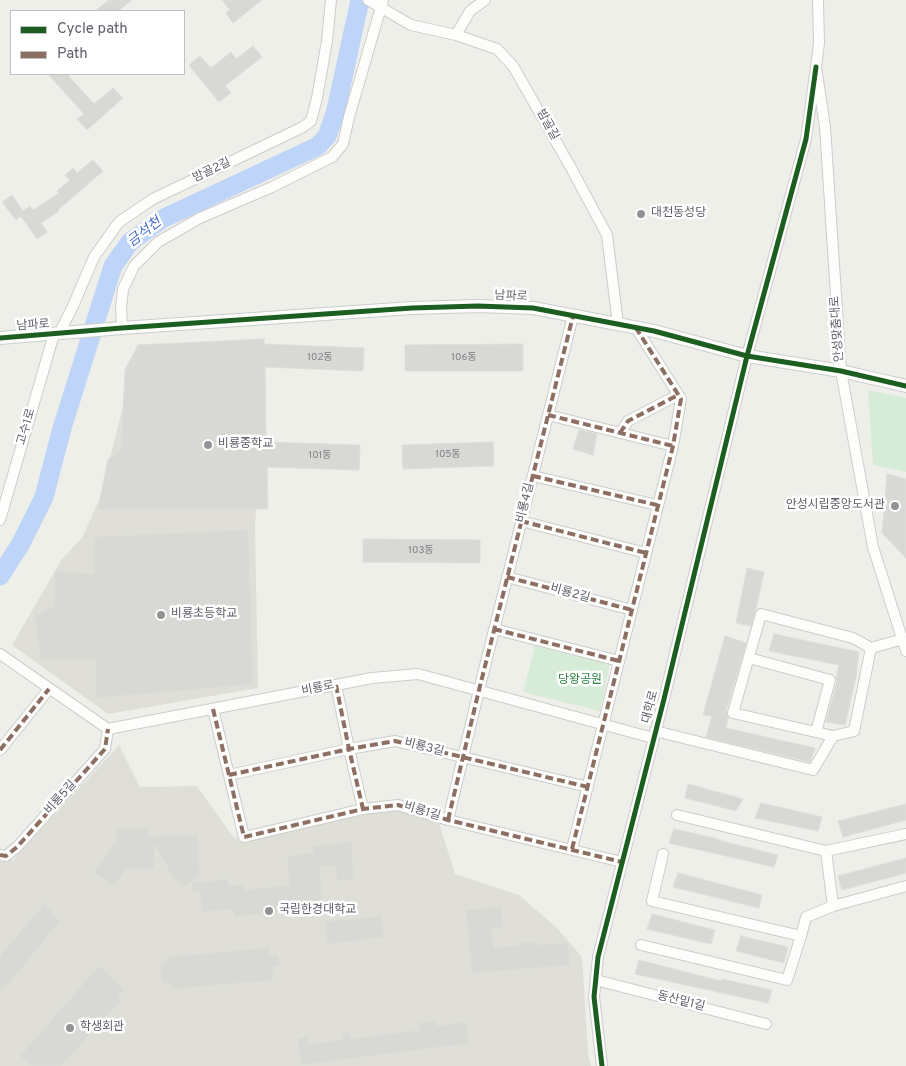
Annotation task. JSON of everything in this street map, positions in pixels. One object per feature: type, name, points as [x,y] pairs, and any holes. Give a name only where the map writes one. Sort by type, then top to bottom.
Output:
[{"type":"street","name":"밤골2길","points":[[60,334],[94,257],[119,222],[153,199],[303,127],[311,121],[327,41],[331,0]]},
{"type":"street","points":[[456,35],[470,11],[485,0]]},
{"type":"street","name":"안성맞춤대로","points":[[818,0],[819,43],[816,67],[825,127],[841,371],[873,547],[902,620],[906,651]]},
{"type":"street","points":[[122,328],[121,308],[123,289],[134,266],[158,242],[200,218],[272,187],[332,157],[343,144],[377,3]]},
{"type":"street","name":"밤골길","points":[[377,3],[410,25],[456,35],[497,49],[513,66],[607,235],[618,324]]},
{"type":"street","name":"대학로","points":[[602,1066],[594,998],[598,957],[747,356],[806,139],[816,67]]},
{"type":"street","name":"남파로","points":[[0,338],[404,309],[469,306],[533,308],[636,328],[747,356],[841,371],[906,386]]},
{"type":"street","name":"비룡4길","points":[[448,820],[573,316]]},
{"type":"street","points":[[572,849],[673,446],[681,399],[636,328]]},
{"type":"street","name":"고수1로","points":[[0,520],[60,334]]},
{"type":"street","points":[[620,433],[628,422],[678,395]]},
{"type":"street","points":[[548,415],[673,446]]},
{"type":"street","points":[[533,476],[657,505]]},
{"type":"street","points":[[521,522],[646,553]]},
{"type":"street","name":"비룡2길","points":[[507,577],[632,610]]},
{"type":"street","points":[[871,648],[854,731],[833,736],[733,712],[761,614],[853,638],[871,648],[903,639]]},
{"type":"street","points":[[494,629],[619,661]]},
{"type":"street","points":[[0,654],[108,729]]},
{"type":"street","points":[[749,658],[830,680],[816,732]]},
{"type":"street","name":"비룡로","points":[[108,729],[372,678],[418,674],[603,724],[813,770],[833,736]]},
{"type":"street","points":[[336,685],[363,809]]},
{"type":"street","points":[[0,750],[50,689]]},
{"type":"street","name":"비룡1길","points":[[213,709],[244,837],[363,809],[398,805],[448,820],[622,862]]},
{"type":"street","name":"비룡5길","points":[[0,855],[6,856],[17,847],[105,749],[108,729]]},
{"type":"street","name":"비룡3길","points":[[229,775],[395,741],[588,787]]},
{"type":"street","points":[[677,815],[826,851],[906,834]]},
{"type":"street","points":[[826,851],[833,906]]},
{"type":"street","points":[[663,854],[652,901],[801,936]]},
{"type":"street","points":[[641,946],[787,980],[806,917],[833,906],[906,886]]},
{"type":"street","name":"동산밑1길","points":[[596,980],[766,1024]]},
{"type":"shaded area","points":[[264,339],[255,529],[258,688],[108,714],[12,645],[62,559],[82,538],[100,498],[138,345]]},
{"type":"shaded area","name":"국립한경대학교","points":[[119,745],[140,787],[197,786],[234,838],[398,809],[439,823],[455,874],[519,895],[556,927],[582,957],[588,1053],[591,1066],[0,1066],[0,859],[13,860]]},
{"type":"green space","points":[[868,390],[906,398],[906,472],[873,465]]},
{"type":"green space","name":"당왕공원","points":[[535,645],[610,663],[600,711],[523,692]]},
{"type":"building","points":[[109,0],[132,0],[119,10],[96,10]]},
{"type":"building","points":[[222,0],[262,0],[233,23],[226,13],[230,10]]},
{"type":"building","points":[[253,46],[262,57],[225,86],[231,93],[219,102],[189,65],[200,56],[211,68],[231,52],[236,59]]},
{"type":"building","points":[[49,75],[68,75],[94,104],[113,88],[123,98],[87,130],[77,119],[84,114]]},
{"type":"building","points":[[93,160],[103,171],[59,211],[41,223],[47,232],[37,239],[21,216],[16,220],[2,202],[12,195],[23,211],[30,206],[33,210],[59,193],[57,191],[70,180],[65,175],[73,168],[77,173]]},
{"type":"building","name":"비룡중학교","points":[[264,339],[264,344],[364,348],[363,371],[265,367],[266,442],[360,445],[359,470],[267,467],[268,509],[98,509],[108,459],[121,451],[125,370],[138,345]]},
{"type":"building","points":[[523,344],[523,371],[405,371],[405,345]]},
{"type":"building","points":[[579,430],[597,434],[593,455],[573,449]]},
{"type":"building","points":[[493,442],[494,466],[403,469],[402,445]]},
{"type":"building","name":"안성시립중앙도서관","points":[[887,474],[906,479],[906,558],[882,533]]},
{"type":"building","name":"비룡초등학교","points":[[248,530],[253,684],[96,698],[95,659],[41,660],[35,615],[54,607],[55,571],[94,574],[94,537]]},
{"type":"building","points":[[363,539],[480,540],[480,563],[363,562]]},
{"type":"building","points":[[747,568],[764,572],[751,626],[736,623]]},
{"type":"building","points":[[774,634],[859,652],[856,677],[845,725],[826,722],[837,682],[836,677],[839,665],[769,651]]},
{"type":"building","points":[[725,636],[746,643],[726,711],[728,718],[726,728],[815,748],[810,762],[706,737],[712,716],[703,715]]},
{"type":"building","points":[[688,784],[743,799],[736,811],[685,798]]},
{"type":"building","points":[[761,803],[822,817],[818,831],[755,818]]},
{"type":"building","points":[[906,804],[906,820],[843,837],[838,821]]},
{"type":"building","points":[[148,828],[148,836],[198,835],[199,876],[185,886],[174,879],[154,843],[154,869],[126,869],[114,886],[94,872],[116,842],[116,829]]},
{"type":"building","points":[[674,829],[778,855],[774,867],[669,843]]},
{"type":"building","points":[[351,842],[354,879],[337,881],[335,865],[319,867],[323,905],[279,909],[279,912],[234,917],[233,909],[202,912],[200,892],[193,893],[192,883],[228,879],[228,886],[242,884],[245,890],[290,885],[287,856],[313,853],[313,846]]},
{"type":"building","points":[[906,858],[906,873],[842,890],[838,876]]},
{"type":"building","points":[[678,873],[762,895],[759,908],[673,887]]},
{"type":"building","points":[[44,904],[60,921],[9,983],[0,991],[0,956]]},
{"type":"building","points":[[501,907],[503,928],[491,929],[494,948],[519,946],[519,943],[538,942],[538,945],[567,943],[570,965],[472,973],[466,910]]},
{"type":"building","points":[[652,914],[715,930],[711,944],[647,929]]},
{"type":"building","points":[[382,916],[383,937],[327,944],[325,922]]},
{"type":"building","points":[[741,936],[788,947],[784,963],[736,951]]},
{"type":"building","points":[[270,948],[270,955],[278,955],[280,967],[273,967],[273,980],[171,989],[171,983],[161,983],[160,965],[166,963],[166,957]]},
{"type":"building","points":[[639,960],[721,981],[722,979],[772,990],[768,1003],[635,974]]},
{"type":"building","name":"학생회관","points":[[99,966],[124,989],[117,998],[121,1000],[61,1066],[32,1066],[20,1056]]},
{"type":"building","points":[[435,1021],[436,1026],[466,1022],[469,1043],[301,1065],[298,1038],[309,1037],[309,1044],[343,1040],[342,1033],[350,1032],[351,1039],[420,1030],[419,1023]]},
{"type":"waterway","name":"금석천","points":[[0,576],[20,545],[44,497],[62,428],[113,266],[130,242],[162,219],[318,146],[327,136],[335,114],[360,0]]},
{"type":"marked path","points":[[448,820],[573,316]]},
{"type":"marked path","points":[[572,849],[673,446],[681,399],[636,328]]},
{"type":"marked path","points":[[620,433],[628,421],[678,395]]},
{"type":"marked path","points":[[548,415],[673,446]]},
{"type":"marked path","points":[[533,476],[657,505]]},
{"type":"marked path","points":[[521,521],[646,553]]},
{"type":"marked path","points":[[507,577],[632,610]]},
{"type":"marked path","points":[[494,629],[619,661]]},
{"type":"marked path","points":[[336,685],[363,809]]},
{"type":"marked path","points":[[0,750],[49,689]]},
{"type":"marked path","points":[[213,709],[244,837],[363,809],[398,805],[448,820],[622,862]]},
{"type":"marked path","points":[[0,855],[6,856],[17,847],[105,749],[108,729]]},
{"type":"marked path","points":[[229,775],[395,741],[588,787]]},
{"type":"cycle path","points":[[602,1066],[594,997],[598,957],[664,699],[747,356],[806,139],[816,67]]},
{"type":"cycle path","points":[[0,338],[412,308],[478,306],[533,308],[654,331],[747,356],[841,371],[906,386]]},
{"type":"place","name":"대천동성당","points":[[641,214]]},
{"type":"place","name":"비룡중학교","points":[[208,445]]},
{"type":"place","name":"안성시립중앙도서관","points":[[895,506]]},
{"type":"place","name":"비룡초등학교","points":[[161,615]]},
{"type":"place","name":"국립한경대학교","points":[[269,911]]},
{"type":"place","name":"학생회관","points":[[70,1028]]}]
